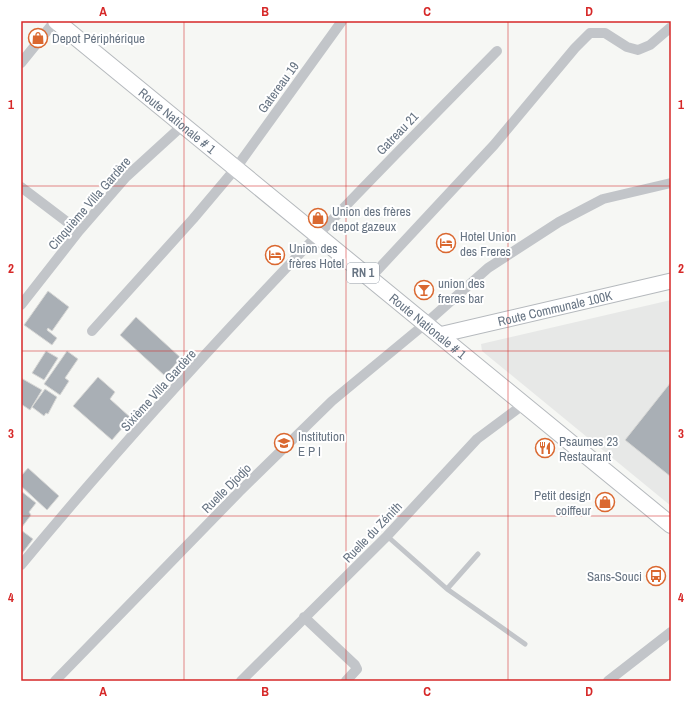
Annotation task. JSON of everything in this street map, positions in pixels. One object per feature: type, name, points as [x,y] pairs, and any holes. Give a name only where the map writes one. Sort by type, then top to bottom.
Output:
[{"type":"main road","name":"Route Nationale # 1","points":[[56,21],[671,525]]},
{"type":"street","points":[[21,63],[56,21]]},
{"type":"street","name":"Gatereau 19","points":[[92,331],[193,220],[236,168],[342,21]]},
{"type":"street","points":[[370,278],[494,145],[575,48],[590,33],[605,33],[627,48],[638,50],[650,44],[671,27]]},
{"type":"street","name":"Gatreau 21","points":[[317,234],[497,51]]},
{"type":"street","name":"Cinquième Villa Gardère","points":[[21,305],[79,231],[126,177],[183,125]]},
{"type":"street","name":"Ruelle Djodjo","points":[[55,681],[240,492],[332,401],[425,324],[488,268],[558,222],[602,200],[671,183]]},
{"type":"street","points":[[21,187],[79,231]]},
{"type":"street","name":"Sixième Villa Gardère","points":[[21,565],[232,325],[317,234]]},
{"type":"street","name":"Route Communale 100K","points":[[439,335],[671,281]]},
{"type":"street","name":"Ruelle du Zénith","points":[[241,681],[387,536],[477,438],[524,404]]},
{"type":"street","points":[[304,617],[356,666],[357,669],[346,681]]},
{"type":"street","points":[[608,681],[671,632]]},
{"type":"lane","points":[[387,536],[447,589],[524,644]]},
{"type":"lane","points":[[447,589],[478,554]]},
{"type":"shaded area","points":[[671,300],[671,506],[482,351],[481,344]]},
{"type":"building","points":[[48,291],[69,307],[52,331],[48,328],[47,330],[57,338],[52,345],[24,325]]},
{"type":"building","points":[[136,317],[181,358],[165,376],[120,335]]},
{"type":"building","points":[[46,351],[58,358],[44,380],[32,373]]},
{"type":"building","points":[[67,351],[78,359],[65,378],[69,381],[60,395],[44,384]]},
{"type":"building","points":[[98,377],[115,392],[110,399],[131,418],[112,440],[73,406]]},
{"type":"building","points":[[21,378],[42,390],[30,410],[21,404]]},
{"type":"building","points":[[671,382],[671,477],[625,440]]},
{"type":"building","points":[[45,389],[57,397],[48,414],[46,413],[44,416],[32,407]]},
{"type":"building","points":[[28,468],[59,496],[47,510],[21,486],[21,476]]},
{"type":"building","points":[[21,491],[36,503],[29,512],[31,515],[22,527]]},
{"type":"building","points":[[21,530],[33,539],[21,555]]},
{"type":"place","name":"Depot Périphérique","points":[[38,38]]},
{"type":"place","name":"Union des frères depot gazeux","points":[[318,218]]},
{"type":"place","name":"Hotel Union des Freres","points":[[446,243]]},
{"type":"place","name":"Union des frères Hotel","points":[[275,255]]},
{"type":"place","name":"union des freres bar","points":[[424,290]]},
{"type":"place","name":"Institution E P I","points":[[284,443]]},
{"type":"place","name":"Psaumes 23 Restaurant","points":[[545,448]]},
{"type":"place","name":"Petit design coiffeur","points":[[605,502]]},
{"type":"place","name":"Sans-Souci","points":[[656,576]]}]
